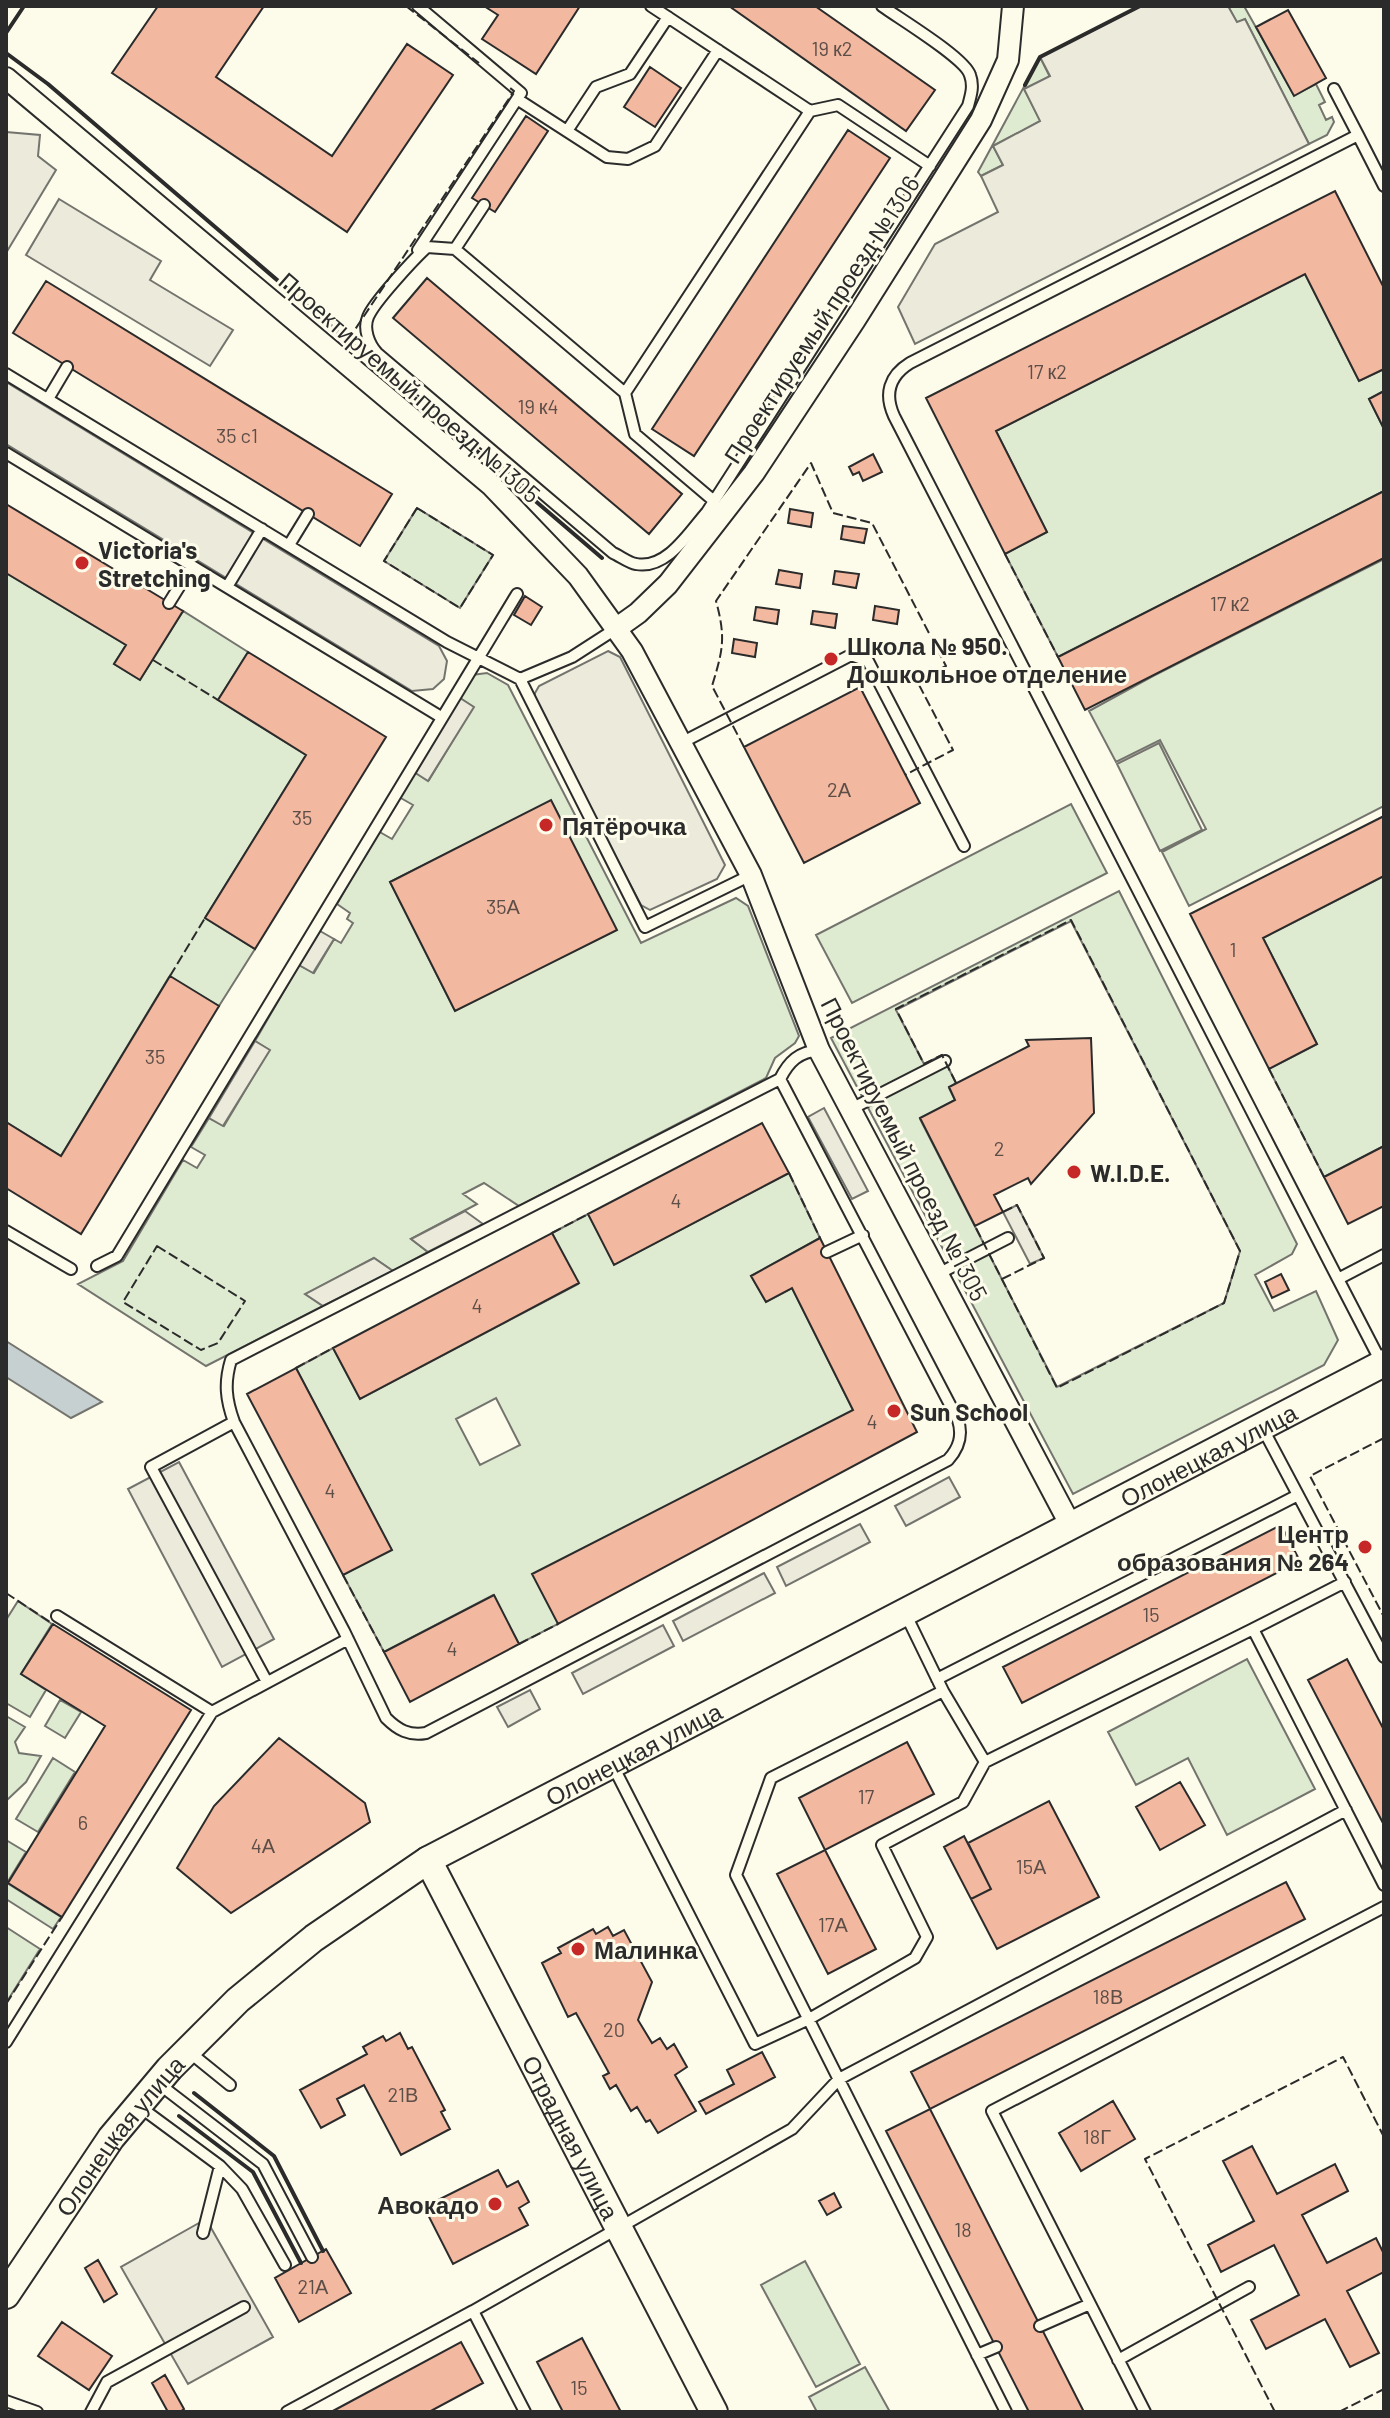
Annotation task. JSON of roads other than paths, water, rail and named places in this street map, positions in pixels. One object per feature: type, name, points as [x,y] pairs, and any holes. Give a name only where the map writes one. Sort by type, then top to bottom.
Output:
[{"type":"street","name":"Проектируемый проезд №1306","points":[[617,628],[668,584],[754,473],[855,320],[981,120],[1008,60],[1013,6]]},
{"type":"street","name":"Проектируемый проезд №1305","points":[[6,78],[491,485],[578,576],[617,628],[751,875],[819,1050],[1071,1526]]},
{"type":"street","name":"Олонецкая улица","points":[[6,2295],[111,2138],[187,2050],[238,2000],[314,1938],[428,1860],[1383,1364]]},
{"type":"street","name":"Отрадная улица","points":[[428,1860],[714,2412]]},
{"type":"lane","points":[[418,6],[521,93],[411,262],[368,317],[370,345],[613,553],[636,564],[656,563],[672,551],[714,501],[968,106],[973,87],[970,72],[959,60],[882,6]]},
{"type":"lane","points":[[651,6],[810,111]]},
{"type":"lane","points":[[567,131],[596,87],[630,74],[668,17]]},
{"type":"lane","points":[[517,99],[607,157],[628,159],[655,146],[718,50]]},
{"type":"lane","points":[[1334,89],[1384,186]]},
{"type":"lane","points":[[625,393],[810,111],[838,105],[930,166]]},
{"type":"lane","points":[[1358,135],[910,363],[895,375],[888,400],[1383,1364]]},
{"type":"lane","points":[[455,249],[484,205]]},
{"type":"lane","points":[[411,262],[427,247],[455,249],[625,393],[635,434],[714,501]]},
{"type":"lane","points":[[48,399],[67,367]]},
{"type":"lane","points":[[6,374],[477,658],[520,679],[645,927],[751,875]]},
{"type":"lane","points":[[6,453],[441,717]]},
{"type":"lane","points":[[289,545],[308,514]]},
{"type":"lane","points":[[227,587],[262,529]]},
{"type":"lane","points":[[169,603],[192,566]]},
{"type":"lane","points":[[97,1266],[117,1256],[517,594]]},
{"type":"lane","points":[[520,679],[572,657],[617,628]]},
{"type":"lane","points":[[681,743],[851,655],[868,661],[964,846]]},
{"type":"lane","points":[[780,1079],[958,1420],[960,1441],[948,1460],[426,1733],[403,1731],[386,1718],[234,1422],[225,1380],[231,1360],[780,1079],[795,1057],[819,1050]]},
{"type":"lane","points":[[851,1109],[945,1061]]},
{"type":"lane","points":[[6,1231],[71,1269]]},
{"type":"lane","points":[[827,1252],[863,1235]]},
{"type":"lane","points":[[938,1274],[1008,1238]]},
{"type":"lane","points":[[1338,1279],[1384,1255]]},
{"type":"lane","points":[[234,1422],[151,1467],[267,1682]]},
{"type":"lane","points":[[1262,1427],[1384,1657]]},
{"type":"lane","points":[[937,1679],[1298,1495]]},
{"type":"lane","points":[[612,1764],[755,2044],[809,2019],[915,1958],[927,1937],[882,1845],[963,1802],[985,1762],[1345,1582]]},
{"type":"lane","points":[[905,1613],[943,1691],[985,1762]]},
{"type":"lane","points":[[57,1616],[212,1712]]},
{"type":"lane","points":[[1253,1629],[1384,1885]]},
{"type":"lane","points":[[6,2042],[212,1712],[348,1639]]},
{"type":"lane","points":[[943,1691],[771,1778],[736,1875],[1006,2412]]},
{"type":"lane","points":[[287,2412],[473,2311],[792,2129],[839,2079],[1346,1810]]},
{"type":"lane","points":[[1145,2412],[992,2111],[1384,1907]]},
{"type":"lane","points":[[187,2050],[230,2085]]},
{"type":"lane","points":[[157,2082],[263,2164],[312,2257]]},
{"type":"lane","points":[[138,2105],[220,2166],[242,2189],[285,2265]]},
{"type":"lane","points":[[203,2233],[220,2166]]},
{"type":"lane","points":[[1118,2360],[1249,2287]]},
{"type":"lane","points":[[1040,2326],[1090,2304]]},
{"type":"lane","points":[[91,2412],[107,2382],[244,2307]]},
{"type":"lane","points":[[473,2311],[525,2412]]},
{"type":"lane","points":[[977,2355],[996,2347]]},
{"type":"lane","points":[[6,2401],[37,2412]]},
{"type":"place","name":"Victoria's Stretching","points":[[82,563]]},
{"type":"place","name":"Школа № 950. Дошкольное отделение","points":[[831,659]]},
{"type":"place","name":"Пятёрочка","points":[[546,825]]},
{"type":"place","name":"W.I.D.E.","points":[[1074,1172]]},
{"type":"place","name":"Sun School","points":[[894,1411]]},
{"type":"place","name":"Центр образования № 264","points":[[1365,1547]]},
{"type":"place","name":"Малинка","points":[[578,1949]]},
{"type":"place","name":"Авокадо","points":[[495,2204]]}]
